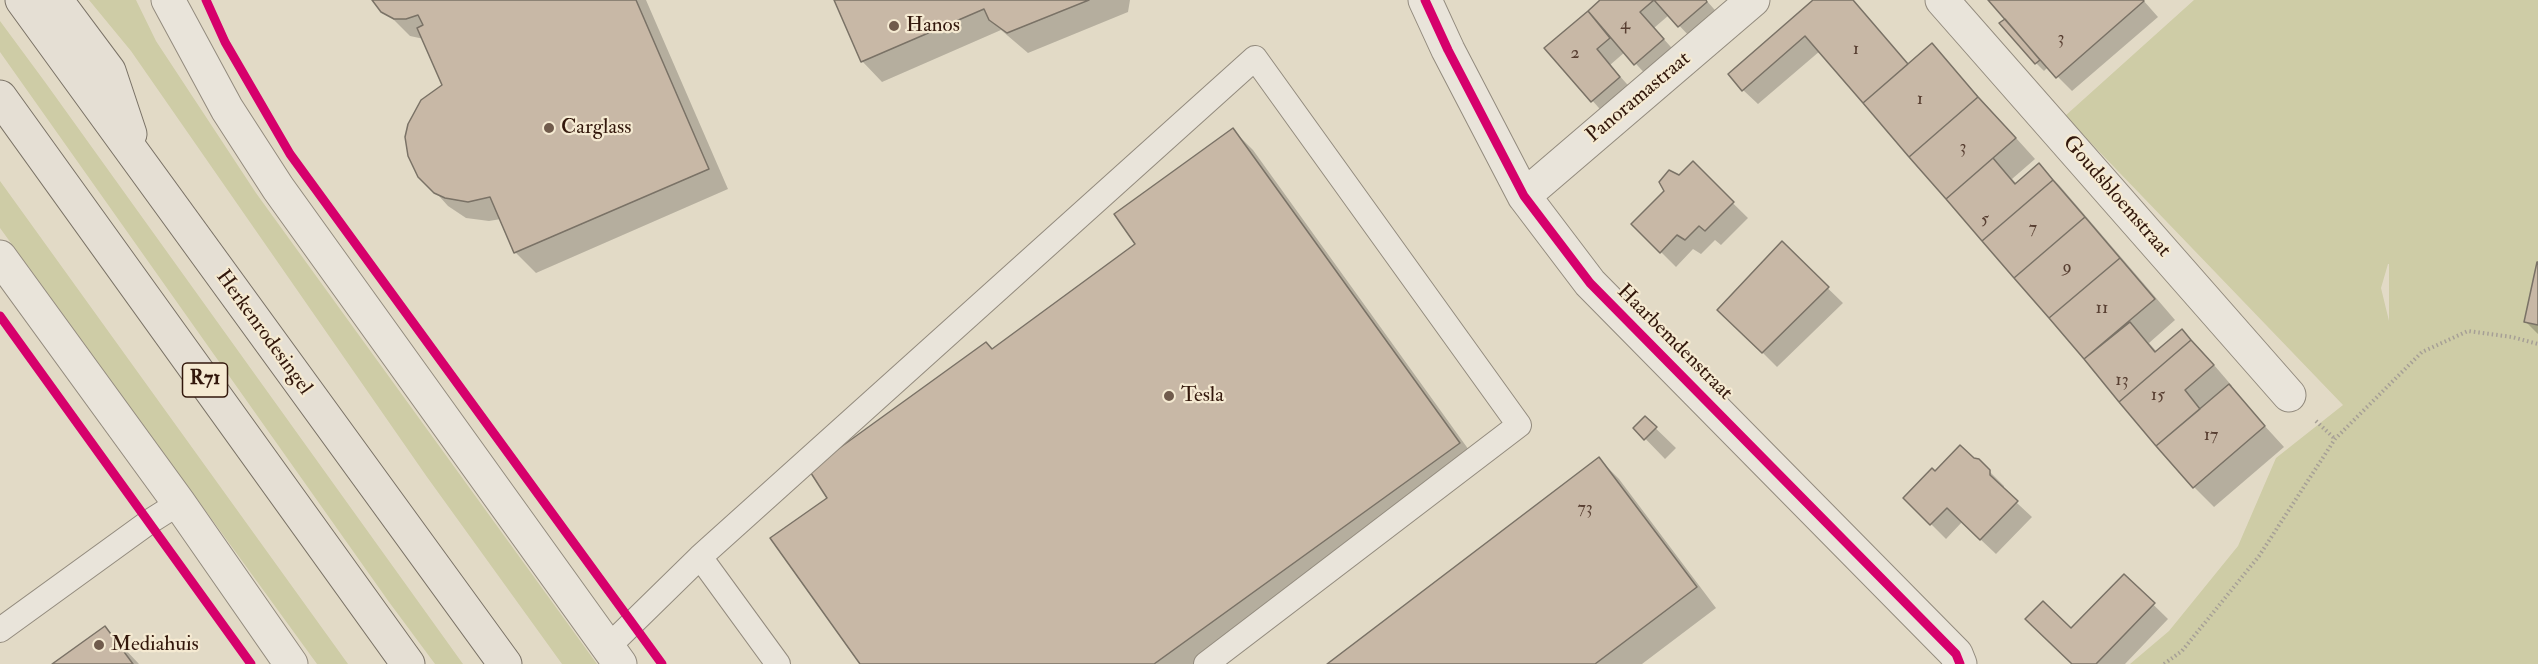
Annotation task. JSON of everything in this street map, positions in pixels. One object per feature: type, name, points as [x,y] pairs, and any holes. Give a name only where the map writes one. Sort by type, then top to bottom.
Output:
[{"type":"highway","name":"Herkenrodesingel","points":[[21,0],[506,664]]},
{"type":"highway","points":[[56,0],[109,71],[140,165]]},
{"type":"highway","name":"R71","points":[[0,97],[408,664]]},
{"type":"street","points":[[168,0],[227,109],[278,188],[614,655]]},
{"type":"street","name":"Haarbemdenstraat","points":[[1425,0],[1448,50],[1524,196],[1590,283],[1956,654],[1960,664]]},
{"type":"street","name":"Panoramastraat","points":[[1524,196],[1754,0]]},
{"type":"street","name":"Goudsbloemstraat","points":[[1942,0],[2289,395]]},
{"type":"street","points":[[0,257],[179,503],[291,664]]},
{"type":"lane","points":[[614,655],[700,557],[1255,58],[1519,425],[1206,664]]},
{"type":"lane","points":[[0,630],[149,522],[179,503]]},
{"type":"lane","points":[[700,557],[778,664]]},
{"type":"path","points":[[2164,664],[2182,651],[2259,556],[2335,439],[2422,352],[2468,331],[2512,337],[2538,344]]},
{"type":"shaded area","points":[[89,0],[136,0],[156,41],[256,193],[597,664],[562,664],[427,477],[131,51]]},
{"type":"shaded area","points":[[2194,0],[2538,0],[2538,664],[2130,664],[2169,631],[2238,546],[2276,458],[2343,405],[2065,116]],"holes":[[[2389,264],[2389,321],[2381,288]]]},
{"type":"shaded area","points":[[0,21],[463,664],[435,664],[389,602],[0,52]]},
{"type":"shaded area","points":[[0,181],[348,664],[317,664],[0,228]]},
{"type":"building","name":"Carglass","points":[[372,0],[636,0],[709,169],[514,253],[490,197],[468,202],[445,198],[434,193],[418,177],[408,156],[405,137],[408,124],[421,100],[442,85],[417,28],[423,25],[418,15],[406,19],[394,19],[381,12]]},
{"type":"building","name":"Hanos","points":[[834,0],[1089,0],[1007,33],[989,20],[984,9],[861,62]]},
{"type":"building","points":[[1600,0],[1654,0],[1640,12],[1664,39],[1634,65],[1588,11]]},
{"type":"building","points":[[1654,0],[1706,0],[1707,2],[1678,27]]},
{"type":"building","points":[[1813,0],[1853,0],[1908,64],[1863,103],[1805,36],[1742,91],[1728,74]]},
{"type":"building","points":[[1988,0],[2143,0],[2144,1],[2056,78]]},
{"type":"building","points":[[1588,11],[1610,38],[1597,49],[1620,77],[1591,102],[1544,48]]},
{"type":"building","points":[[2005,19],[2040,60],[2035,64],[1999,23]]},
{"type":"building","points":[[1932,43],[1978,97],[1909,157],[1863,103]]},
{"type":"building","points":[[1978,97],[2016,138],[1946,199],[1909,157]]},
{"type":"building","name":"Tesla","points":[[1233,128],[1460,443],[1154,664],[860,664],[770,538],[827,498],[809,470],[986,342],[992,349],[1135,244],[1114,214]]},
{"type":"building","points":[[1993,158],[2015,184],[2039,163],[2053,180],[1982,241],[1946,199]]},
{"type":"building","points":[[1693,161],[1734,202],[1705,231],[1699,226],[1685,240],[1677,235],[1660,253],[1631,224],[1664,191],[1659,182],[1669,170],[1679,175]]},
{"type":"building","points":[[2053,180],[2085,217],[2014,278],[1982,241]]},
{"type":"building","points":[[2085,217],[2120,258],[2049,318],[2014,278]]},
{"type":"building","points":[[1782,241],[1829,287],[1762,353],[1717,310]]},
{"type":"building","points":[[2120,258],[2155,299],[2084,359],[2049,318]]},
{"type":"building","points":[[2538,262],[2538,325],[2524,322]]},
{"type":"building","points":[[2130,322],[2155,352],[2182,329],[2191,340],[2119,402],[2084,359]]},
{"type":"building","points":[[2191,340],[2214,365],[2185,390],[2200,409],[2156,446],[2119,402]]},
{"type":"building","points":[[2229,384],[2265,426],[2193,488],[2156,446]]},
{"type":"building","points":[[1645,416],[1657,427],[1644,440],[1633,428]]},
{"type":"building","points":[[1960,445],[1974,458],[1979,459],[1990,470],[1990,475],[2018,501],[1980,540],[1947,508],[1930,525],[1903,498],[1932,468],[1935,471]]},
{"type":"building","points":[[1599,457],[1697,587],[1595,664],[1327,664]]},
{"type":"building","points":[[2124,574],[2155,603],[2096,664],[2072,664],[2025,619],[2043,601],[2071,628]]},
{"type":"building","name":"Mediahuis","points":[[105,626],[133,664],[52,664]]},
{"type":"cycle path","points":[[206,0],[225,42],[290,154],[662,664]]},
{"type":"cycle path","points":[[1425,0],[1448,50],[1524,196],[1590,283],[1956,654],[1960,664]]},
{"type":"cycle path","points":[[0,316],[251,664]]},
{"type":"place","name":"Hanos","points":[[894,26]]},
{"type":"place","name":"Carglass","points":[[549,128]]},
{"type":"place","name":"Tesla","points":[[1169,396]]},
{"type":"place","name":"Mediahuis","points":[[99,645]]}]
